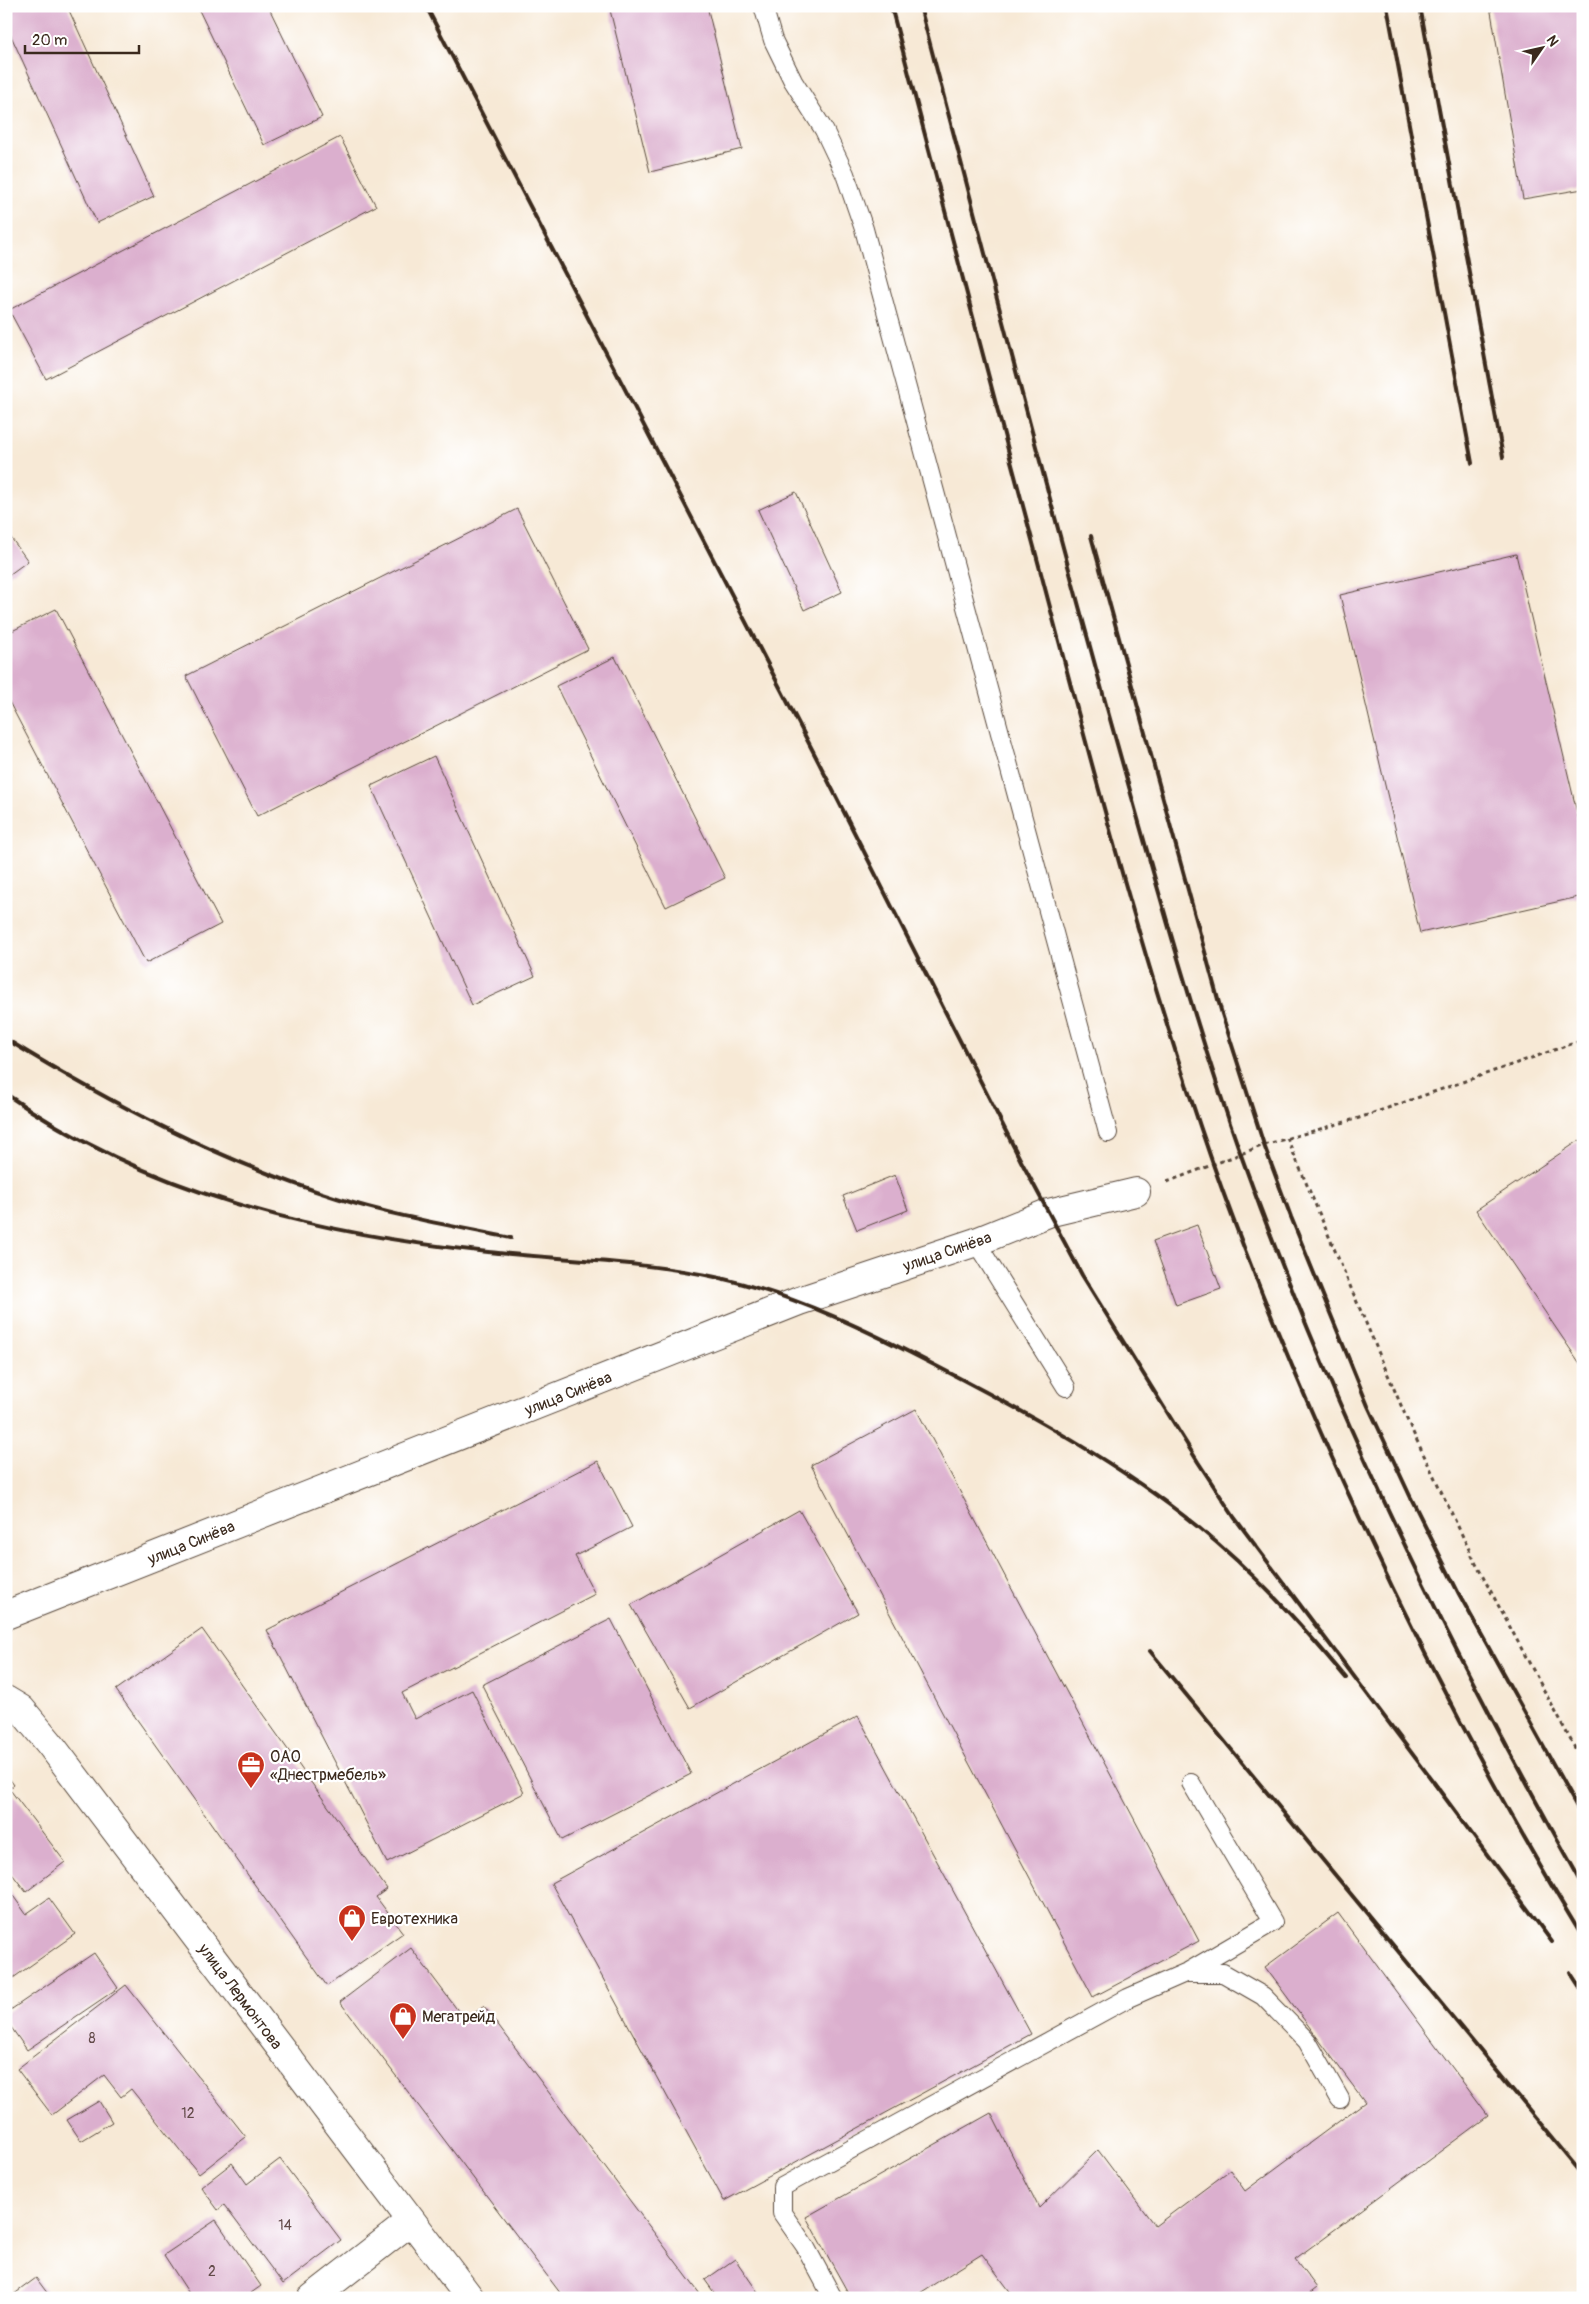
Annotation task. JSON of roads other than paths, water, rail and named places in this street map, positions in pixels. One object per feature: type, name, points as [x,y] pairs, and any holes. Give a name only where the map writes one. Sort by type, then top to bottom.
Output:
[{"type":"street","name":"улица Синёва","points":[[6,1615],[799,1301],[976,1242],[1048,1213],[1136,1192]]},
{"type":"street","name":"улица Лермонтова","points":[[6,1700],[21,1709],[56,1752],[470,2298]]},
{"type":"street","points":[[312,2298],[411,2221]]},
{"type":"lane","points":[[763,6],[773,40],[793,81],[824,130],[845,174],[864,229],[1108,1132]]},
{"type":"lane","points":[[976,1242],[1066,1387]]},
{"type":"lane","points":[[832,2298],[805,2246],[782,2213],[782,2186],[1128,1998],[1186,1974],[1273,1922],[1190,1784]]},
{"type":"lane","points":[[1186,1974],[1223,1973],[1263,1996],[1307,2041],[1340,2099]]},
{"type":"railway","points":[[426,6],[815,755],[1021,1161],[1082,1275],[1234,1517],[1438,1788]]},
{"type":"railway","points":[[891,6],[1101,799],[1165,1019],[1225,1198],[1292,1366],[1380,1563],[1477,1753],[1546,1877],[1583,1938]]},
{"type":"railway","points":[[920,6],[1091,652],[1161,900],[1224,1107],[1277,1252],[1315,1345],[1397,1529],[1487,1709],[1583,1885]]},
{"type":"railway","points":[[1387,6],[1472,463]]},
{"type":"railway","points":[[1420,6],[1503,457]]},
{"type":"railway","points":[[1091,536],[1222,1014],[1264,1145],[1291,1217],[1368,1406],[1411,1498],[1459,1594],[1583,1818]]},
{"type":"railway","points":[[6,1039],[126,1108],[251,1167],[358,1204],[423,1220],[511,1238]]},
{"type":"railway","points":[[6,1094],[61,1129],[117,1158],[176,1183],[236,1204],[360,1234],[424,1244],[488,1252],[633,1264],[691,1272],[749,1286],[834,1316],[915,1355],[1009,1404],[1138,1482],[1198,1527],[1238,1562],[1294,1618],[1346,1678]]},
{"type":"railway","points":[[1150,1651],[1583,2175]]},
{"type":"railway","points":[[1434,1783],[1552,1942]]},
{"type":"railway","points":[[1570,1972],[1583,1992]]},
{"type":"place","name":"ОАО «Днестрмебель»","points":[[251,1789]]},
{"type":"place","name":"Евротехника","points":[[352,1942]]},
{"type":"place","name":"Мегатрейд","points":[[403,2040]]}]
